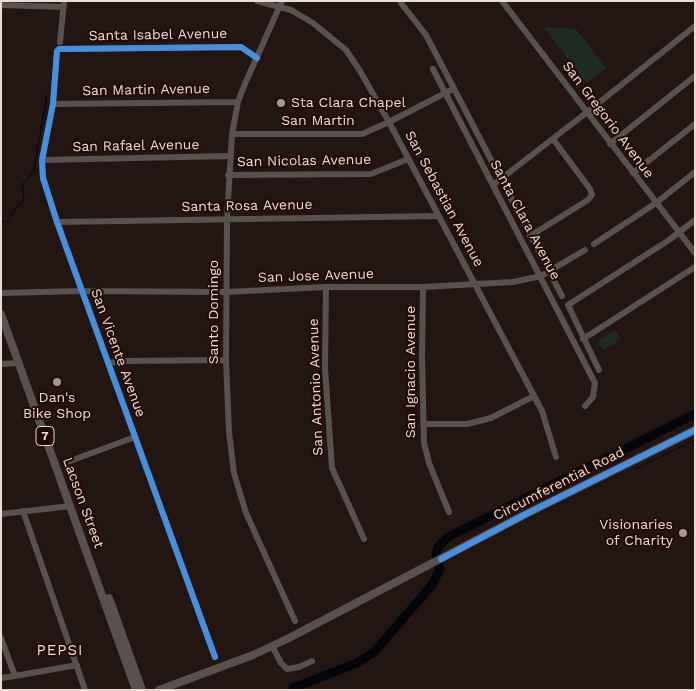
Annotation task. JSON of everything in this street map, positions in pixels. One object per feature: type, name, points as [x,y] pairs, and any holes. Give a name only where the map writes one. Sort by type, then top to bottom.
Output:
[{"type":"main road","name":"Lacson Street","points":[[1,314],[136,690]]},
{"type":"main road","name":"Circumferential Road","points":[[158,690],[228,665],[272,646],[526,514],[695,430]]},
{"type":"main road","name":"Lacson Street","points":[[90,558],[94,587],[131,690]]},
{"type":"main road","name":"Lacson Street","points":[[90,558],[104,584],[142,690]]},
{"type":"street","name":"San Sebastian Avenue","points":[[257,1],[281,4],[313,23],[346,50],[365,78],[534,396],[545,419],[556,457]]},
{"type":"street","name":"San Gregorio Avenue","points":[[502,1],[695,253]]},
{"type":"street","name":"Santa Clara Avenue","points":[[400,3],[426,35],[562,296]]},
{"type":"street","points":[[1,5],[64,4],[60,42]]},
{"type":"street","name":"Santo Domingo","points":[[281,4],[238,102],[232,134],[228,175],[226,360],[229,432],[234,473],[246,513],[295,621]]},
{"type":"street","points":[[493,185],[502,180],[695,26]]},
{"type":"street","name":"Santa Isabel Avenue","points":[[57,51],[61,48],[241,47],[257,58]]},
{"type":"street","name":"San Vicente Avenue","points":[[57,51],[53,104],[42,160],[43,178],[57,222],[215,657]]},
{"type":"street","name":"Santa Clara Avenue","points":[[433,69],[595,383],[593,397],[585,406]]},
{"type":"street","points":[[610,144],[695,76]]},
{"type":"street","name":"San Martin","points":[[232,134],[362,134],[453,89]]},
{"type":"street","name":"San Martin Avenue","points":[[53,104],[238,102]]},
{"type":"street","points":[[633,173],[695,124]]},
{"type":"street","points":[[530,236],[588,200],[592,195],[590,189],[553,139]]},
{"type":"street","name":"San Rafael Avenue","points":[[42,160],[230,156]]},
{"type":"street","name":"San Nicolas Avenue","points":[[228,175],[371,174],[408,159]]},
{"type":"street","points":[[594,244],[656,202],[695,172]]},
{"type":"street","name":"Santa Rosa Avenue","points":[[57,222],[438,216]]},
{"type":"street","points":[[599,370],[568,306],[679,233],[695,220]]},
{"type":"street","name":"San Jose Avenue","points":[[1,293],[82,291],[226,292],[326,287],[423,286],[513,282],[541,276],[585,250]]},
{"type":"street","points":[[583,339],[695,267]]},
{"type":"street","name":"San Ignacio Avenue","points":[[423,286],[422,424],[426,452],[449,512]]},
{"type":"street","name":"San Antonio Avenue","points":[[326,287],[325,368],[332,468],[364,539]]},
{"type":"street","points":[[108,363],[124,361],[226,360]]},
{"type":"street","points":[[1,364],[18,363]]},
{"type":"street","points":[[422,424],[467,424],[491,418],[534,396]]},
{"type":"street","points":[[70,460],[135,437]]},
{"type":"street","points":[[1,514],[70,506]]},
{"type":"street","points":[[23,511],[85,690]]},
{"type":"street","points":[[1,638],[15,676]]},
{"type":"street","points":[[272,646],[281,663],[287,669],[299,667],[312,661]]},
{"type":"street","points":[[1,678],[77,666]]},
{"type":"green space","points":[[544,27],[576,29],[606,68],[586,83]]},
{"type":"green space","points":[[615,330],[621,339],[604,350],[598,341]]},
{"type":"waterway","points":[[1,220],[9,221],[14,210],[23,202],[22,184],[28,179],[34,169],[47,95]]},
{"type":"waterway","points":[[293,690],[293,688],[357,663],[374,652],[432,585],[440,569],[436,553],[439,546],[448,537],[695,414]]},
{"type":"waterway","points":[[635,469],[695,440]]},
{"type":"cycle path","points":[[215,657],[57,222],[43,178],[42,160],[53,104],[57,51],[59,49],[241,47],[257,58]]},
{"type":"cycle path","points":[[441,559],[526,514],[695,430]]},
{"type":"place","name":"Sta Clara Chapel","points":[[281,103]]},
{"type":"place","name":"Dan's Bike Shop","points":[[57,382]]},
{"type":"place","name":"Visionaries of Charity","points":[[683,533]]},
{"type":"district","name":"PEPSI","points":[[60,651]]}]
